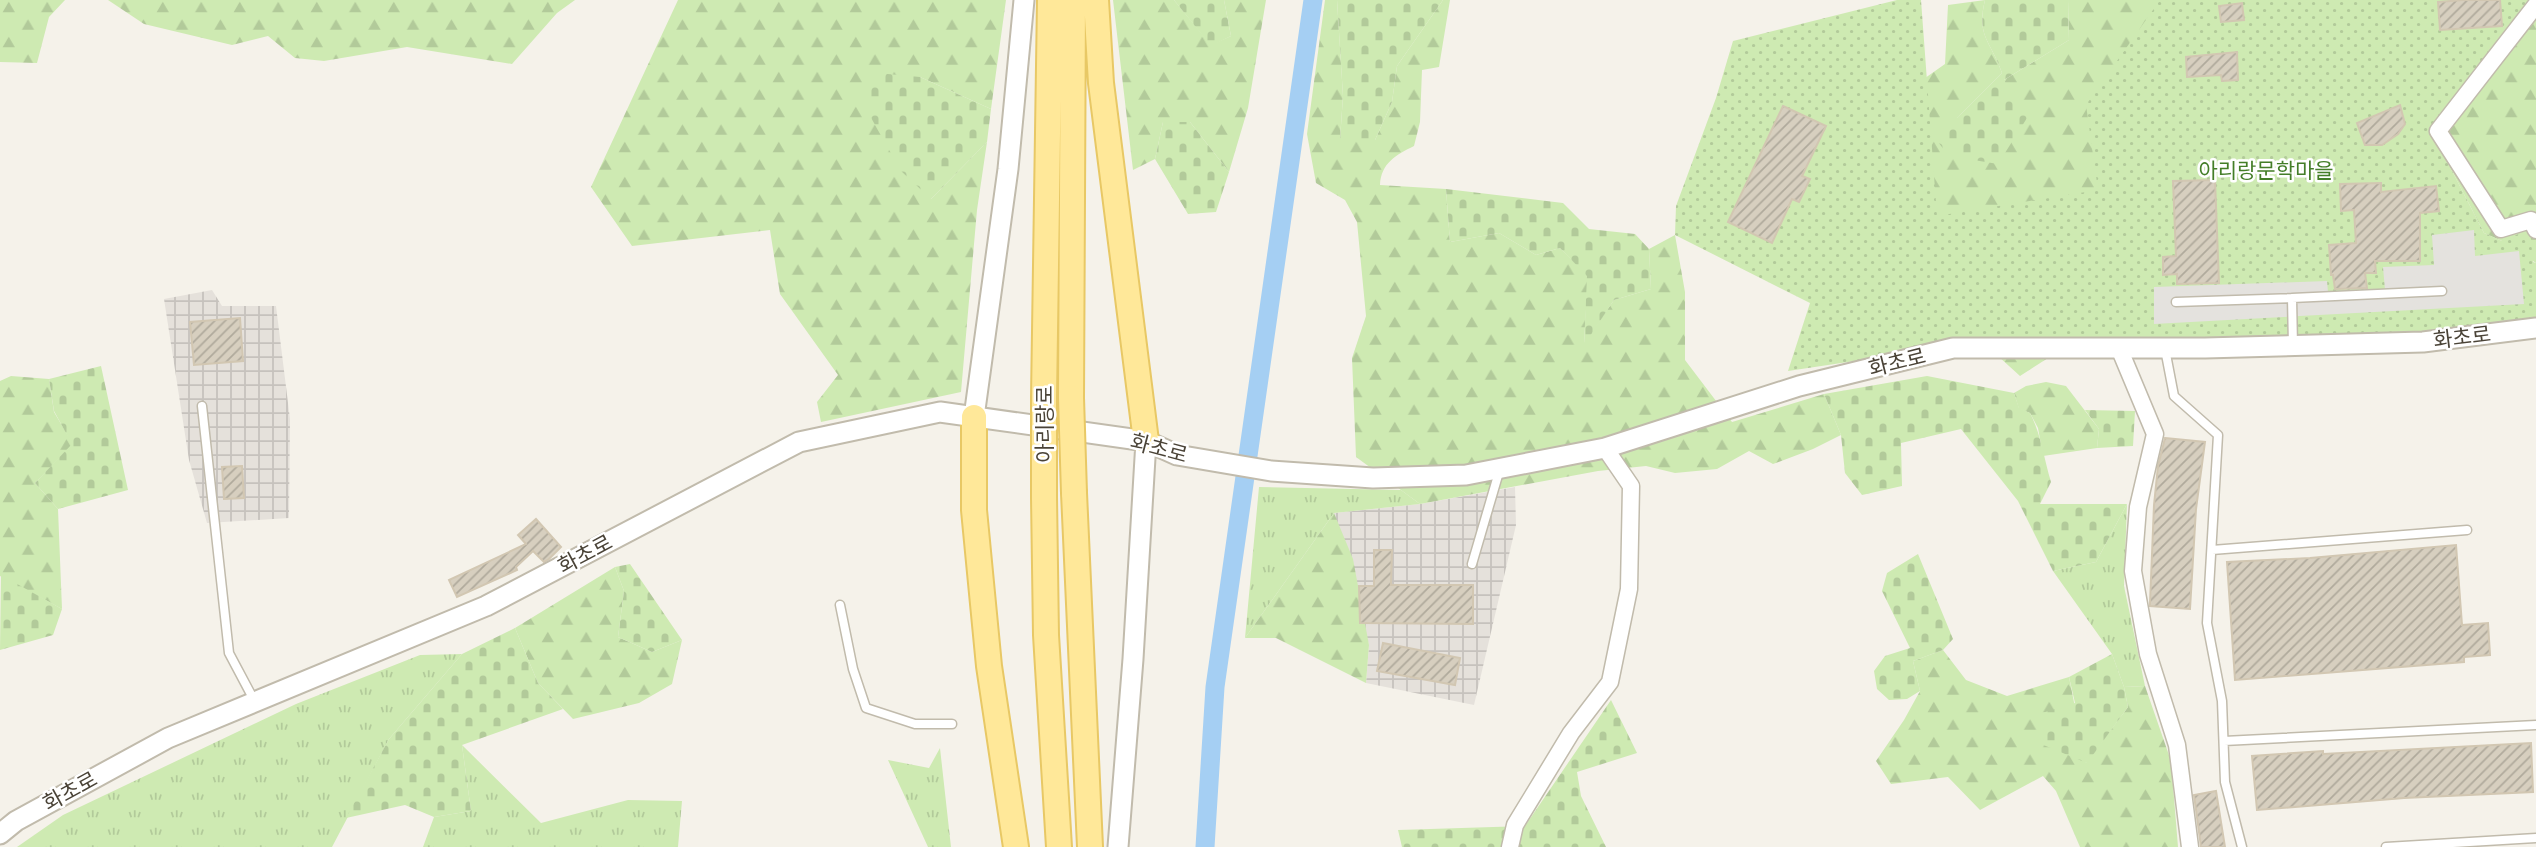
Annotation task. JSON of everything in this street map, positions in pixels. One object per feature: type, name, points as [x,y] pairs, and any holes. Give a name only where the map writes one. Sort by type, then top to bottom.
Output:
[{"type":"main road","name":"아리랑로","points":[[1050,0],[1044,497],[1046,635],[1059,847]]},
{"type":"main road","name":"아리랑로","points":[[1073,0],[1071,398],[1090,847]]},
{"type":"main road","points":[[1096,0],[1101,83],[1146,441]]},
{"type":"main road","points":[[974,418],[974,510],[989,666],[1016,847]]},
{"type":"street","points":[[974,418],[1008,169],[1024,0]]},
{"type":"street","points":[[2536,5],[2438,131],[2501,229],[2531,220],[2536,230]]},
{"type":"street","name":"화초로","points":[[0,834],[16,821],[168,738],[486,606],[799,442],[940,412],[1146,441],[1177,455],[1270,471],[1373,478],[1466,475],[1605,448],[1798,386],[1953,348],[2164,348],[2423,342],[2536,328]]},
{"type":"street","points":[[2119,348],[2155,434],[2138,507],[2133,571],[2148,654],[2177,745],[2190,847]]},
{"type":"street","points":[[1118,847],[1146,441]]},
{"type":"street","points":[[1510,847],[1515,825],[1571,733],[1610,682],[1629,589],[1631,486],[1605,448]]},
{"type":"lane","points":[[2176,302],[2442,291]]},
{"type":"lane","points":[[2292,298],[2293,346]]},
{"type":"lane","points":[[2164,348],[2174,396],[2217,435],[2207,623],[2222,701],[2225,782],[2242,847]]},
{"type":"lane","points":[[202,406],[229,653],[255,702]]},
{"type":"lane","points":[[1472,564],[1499,469]]},
{"type":"lane","points":[[2211,551],[2467,530]]},
{"type":"lane","points":[[840,606],[853,669],[866,708],[915,724],[952,724]]},
{"type":"lane","points":[[2224,741],[2536,725]]},
{"type":"lane","points":[[2386,847],[2536,838]]},
{"type":"shaded area","points":[[2474,230],[2475,256],[2519,251],[2524,304],[2154,324],[2154,287],[2327,281],[2328,292],[2385,290],[2383,267],[2434,265],[2432,235]]},
{"type":"shaded area","points":[[212,290],[222,306],[276,306],[290,419],[289,518],[207,523],[189,460],[164,299]]},
{"type":"shaded area","points":[[1515,487],[1516,525],[1474,705],[1366,683],[1369,645],[1334,513],[1420,504]]},
{"type":"green space","points":[[0,0],[65,0],[49,17],[37,63],[0,62]]},
{"type":"green space","points":[[108,0],[575,0],[557,13],[512,64],[407,47],[324,61],[295,58],[268,36],[232,45],[144,24]]},
{"type":"green space","points":[[678,0],[1006,0],[991,109],[920,77],[931,199],[987,142],[977,210],[961,392],[821,422],[817,402],[838,375],[780,294],[770,230],[632,246],[591,187]]},
{"type":"green space","points":[[1113,0],[1174,0],[1211,45],[1231,36],[1224,0],[1266,0],[1248,108],[1229,172],[1190,122],[1163,122],[1155,159],[1133,170]]},
{"type":"green space","points":[[1174,0],[1224,0],[1231,36],[1211,46]]},
{"type":"green space","points":[[1325,0],[1337,0],[1343,96],[1340,139],[1375,140],[1392,102],[1397,66],[1443,0],[1450,0],[1439,67],[1422,70],[1420,122],[1414,146],[1386,165],[1380,185],[1446,189],[1450,242],[1499,233],[1536,255],[1560,248],[1588,276],[1584,343],[1614,300],[1651,289],[1649,249],[1675,235],[1685,292],[1685,360],[1732,422],[1824,394],[1841,435],[1773,464],[1749,451],[1717,469],[1675,473],[1646,466],[1598,471],[1420,504],[1356,457],[1352,358],[1366,316],[1357,222],[1345,200],[1316,183],[1307,134]]},
{"type":"green space","points":[[1337,0],[1443,0],[1397,66],[1392,102],[1375,140],[1340,140],[1343,96]]},
{"type":"green space","name":"아리랑문학마을","points":[[1897,0],[1921,0],[1937,216],[2098,190],[2086,105],[2160,0],[2530,0],[2432,132],[2484,233],[2502,241],[2530,229],[2533,262],[2536,263],[2536,319],[2449,334],[1968,344],[1788,371],[1810,303],[1675,235],[1676,206],[1716,98],[1733,41]]},
{"type":"green space","points":[[1985,0],[1982,23],[2002,73],[1957,118],[2004,80],[2069,40],[2068,0],[2216,0],[2101,324],[2020,376],[1933,297],[1891,102],[1945,64],[1948,5]]},
{"type":"green space","points":[[1985,0],[2068,0],[2069,40],[2004,80],[2027,118],[1998,164],[1949,156],[1938,142],[1957,118],[2002,73],[1982,23]]},
{"type":"green space","points":[[2530,0],[2536,0],[2536,263],[2484,233],[2432,132]]},
{"type":"green space","points":[[877,73],[920,77],[991,109],[987,142],[931,199],[901,171],[865,107]]},
{"type":"green space","points":[[1163,122],[1190,122],[1229,172],[1216,212],[1188,214],[1155,159]]},
{"type":"green space","points":[[1446,189],[1563,203],[1589,229],[1635,234],[1649,249],[1651,289],[1614,300],[1584,345],[1587,276],[1560,248],[1536,255],[1499,233],[1450,242]]},
{"type":"green space","points":[[101,366],[128,490],[58,509],[35,483],[72,444],[54,411],[49,379]]},
{"type":"green space","points":[[11,376],[49,379],[54,412],[73,444],[35,483],[58,509],[62,609],[0,576],[0,381]]},
{"type":"green space","points":[[1927,376],[2014,393],[2019,408],[2030,413],[2034,421],[2051,482],[2040,504],[2127,504],[2096,562],[2053,571],[2018,501],[1961,429],[1901,443],[1902,486],[1862,495],[1845,473],[1841,435],[1824,394]]},
{"type":"green space","points":[[2046,382],[2066,386],[2099,429],[2097,448],[2043,456],[2038,428],[2030,413],[2019,409],[2014,393],[2026,386]]},
{"type":"green space","points":[[2085,410],[2135,411],[2133,446],[2097,448],[2099,429]]},
{"type":"green space","points":[[1259,487],[1401,490],[1420,504],[1334,513],[1245,638]]},
{"type":"green space","points":[[2127,504],[2124,586],[2145,686],[2124,687],[2112,654],[2053,571],[2096,562]]},
{"type":"green space","points":[[1334,513],[1353,559],[1369,645],[1366,683],[1276,638],[1245,638]]},
{"type":"green space","points":[[1918,554],[1953,639],[1943,650],[1913,661],[1920,691],[1907,699],[1889,700],[1877,689],[1874,671],[1885,656],[1910,648],[1882,591],[1887,573]]},
{"type":"green space","points":[[630,564],[682,640],[652,652],[618,637],[624,591],[615,567]]},
{"type":"green space","points":[[615,567],[624,591],[618,637],[652,652],[682,640],[672,684],[639,703],[573,719],[538,683],[515,628]]},
{"type":"green space","points":[[1,575],[62,609],[53,635],[0,650]]},
{"type":"green space","points":[[515,628],[538,683],[563,709],[462,745],[471,811],[434,817],[405,805],[346,818],[389,739],[462,654]]},
{"type":"green space","points":[[1943,650],[1966,680],[2007,696],[2069,677],[2086,763],[2128,707],[2124,687],[2145,686],[2171,761],[2178,847],[2080,847],[2056,791],[2043,776],[1980,810],[1948,777],[1891,784],[1876,761],[1920,691],[1913,661]]},
{"type":"green space","points":[[462,654],[389,739],[332,847],[17,847],[63,815],[296,704],[420,655]]},
{"type":"green space","points":[[2112,654],[2128,707],[2087,763],[2041,744],[2042,713],[2075,703],[2069,677]]},
{"type":"green space","points":[[1611,700],[1637,753],[1577,772],[1581,796],[1606,847],[1402,847],[1398,830],[1525,826]]},
{"type":"green space","points":[[462,745],[541,823],[628,800],[682,801],[678,847],[423,847],[434,817],[471,811]]},
{"type":"green space","points":[[940,748],[951,847],[928,847],[888,760],[929,768]]},
{"type":"building","points":[[2500,0],[2502,26],[2440,30],[2438,2]]},
{"type":"building","points":[[2242,3],[2244,20],[2221,22],[2219,6]]},
{"type":"building","points":[[2237,52],[2238,80],[2222,81],[2221,75],[2187,77],[2186,57]]},
{"type":"building","points":[[2400,105],[2405,124],[2398,134],[2382,145],[2365,145],[2357,123]]},
{"type":"building","points":[[1783,106],[1826,126],[1802,176],[1810,179],[1799,202],[1792,199],[1772,243],[1728,222]]},
{"type":"building","points":[[2215,180],[2219,283],[2177,284],[2177,274],[2163,275],[2163,257],[2176,256],[2173,181]]},
{"type":"building","points":[[2381,183],[2381,192],[2436,186],[2439,211],[2420,213],[2420,261],[2375,261],[2376,273],[2365,273],[2367,288],[2335,289],[2329,245],[2356,243],[2354,210],[2341,211],[2340,184]]},
{"type":"building","points":[[240,318],[243,361],[194,365],[190,322]]},
{"type":"building","points":[[2165,438],[2205,442],[2196,509],[2190,609],[2150,606],[2154,505],[2158,466]]},
{"type":"building","points":[[242,466],[244,498],[224,499],[222,467]]},
{"type":"building","points":[[536,519],[561,547],[549,559],[544,562],[533,551],[516,567],[517,570],[457,597],[449,580],[526,544],[518,535]]},
{"type":"building","points":[[2456,545],[2462,625],[2488,623],[2490,655],[2464,657],[2464,662],[2235,680],[2227,562],[2310,558]]},
{"type":"building","points":[[1374,550],[1392,550],[1391,585],[1473,585],[1473,624],[1360,623],[1359,586],[1374,586]]},
{"type":"building","points":[[1383,643],[1460,658],[1455,685],[1377,671]]},
{"type":"building","points":[[2531,743],[2533,792],[2404,798],[2257,810],[2252,756]]},
{"type":"building","points":[[2216,791],[2225,847],[2201,847],[2194,795]]},
{"type":"waterway","points":[[1205,847],[1215,687],[1313,0]]}]
